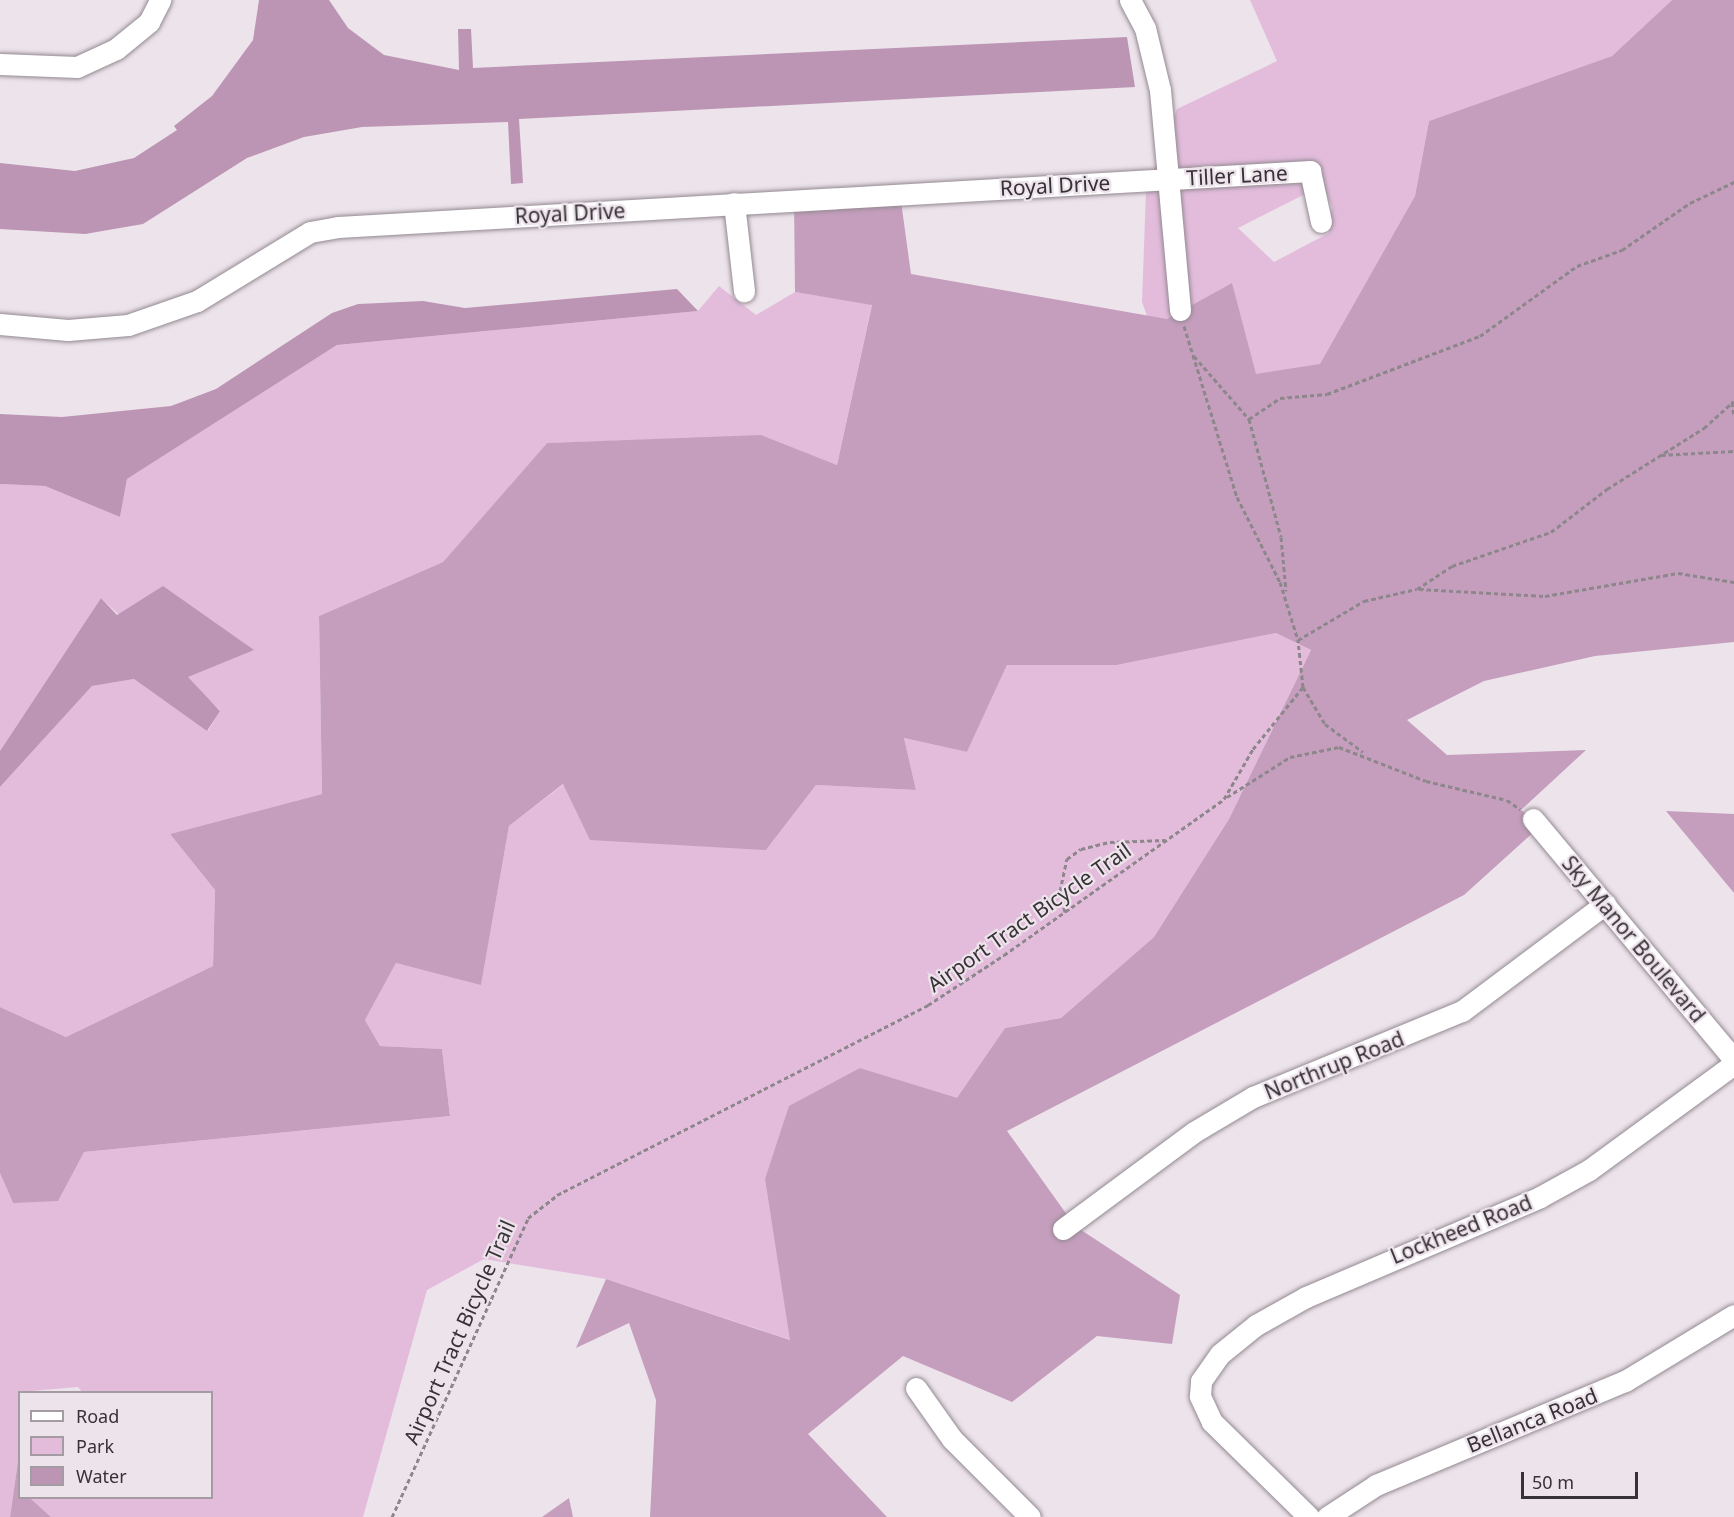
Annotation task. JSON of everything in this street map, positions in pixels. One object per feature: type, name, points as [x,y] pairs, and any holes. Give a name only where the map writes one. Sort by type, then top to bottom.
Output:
[{"type":"street","points":[[0,64],[77,67],[116,49],[149,22],[160,0]]},
{"type":"street","name":"Tiller Lane","points":[[1130,0],[1145,28],[1160,90],[1165,179],[1180,310]]},
{"type":"street","name":"Tiller Lane","points":[[1165,179],[1310,171],[1320,222]]},
{"type":"street","name":"Royal Drive","points":[[0,324],[98,330],[154,317],[227,285],[310,231],[734,203],[1165,179]]},
{"type":"street","points":[[734,203],[744,291]]},
{"type":"street","name":"Sky Manor Boulevard","points":[[1533,819],[1734,1059]]},
{"type":"street","name":"Northrup Road","points":[[1063,1228],[1194,1132],[1253,1097],[1462,1011],[1605,904]]},
{"type":"street","name":"Lockheed Road","points":[[1309,1517],[1212,1422],[1200,1396],[1201,1381],[1220,1354],[1256,1325],[1364,1269],[1550,1192],[1631,1144],[1734,1064]]},
{"type":"street","name":"Bellanca Road","points":[[1326,1517],[1376,1485],[1625,1381],[1734,1315]]},
{"type":"street","points":[[916,1388],[952,1439],[1030,1517]]},
{"type":"path","points":[[1249,419],[1280,398],[1327,394],[1480,336],[1577,266],[1622,250],[1690,203],[1734,182]]},
{"type":"path","points":[[1180,310],[1237,496],[1286,596]]},
{"type":"path","points":[[1193,355],[1249,419],[1281,537],[1286,596],[1298,640],[1303,687],[1325,724],[1364,753],[1426,781],[1507,800],[1533,819]]},
{"type":"path","points":[[1733,401],[1734,416]]},
{"type":"path","points":[[1417,589],[1452,566],[1551,532],[1659,455],[1704,428],[1733,401]]},
{"type":"path","points":[[1659,455],[1734,451]]},
{"type":"path","points":[[1298,640],[1364,601],[1417,589],[1545,596],[1678,573],[1734,582]]},
{"type":"path","name":"Airport Tract Bicycle Trail","points":[[392,1517],[528,1218],[557,1195],[928,1005],[1065,912],[1224,799],[1253,749],[1303,687]]},
{"type":"path","points":[[1224,799],[1290,757],[1314,749],[1364,753]]},
{"type":"path","points":[[1065,912],[1060,891],[1067,859],[1081,849],[1110,842],[1166,840]]},
{"type":"green space","points":[[1250,0],[1672,0],[1612,56],[1429,121],[1415,196],[1342,326],[1242,581],[1142,302],[1146,191],[1177,109],[1277,61]],"holes":[[[1323,185],[1332,207],[1329,233],[1274,262],[1238,228]]]},
{"type":"green space","points":[[719,286],[756,315],[795,292],[872,304],[837,465],[761,436],[547,443],[443,562],[319,616],[322,794],[170,834],[215,890],[213,966],[66,1037],[0,1007],[0,787],[92,686],[134,679],[208,731],[220,710],[101,598],[0,751],[0,484],[45,486],[120,517],[127,479],[337,345],[698,311]]},
{"type":"green space","points":[[1276,633],[1311,650],[1229,819],[1154,937],[1061,1018],[1005,1028],[957,1099],[860,1068],[765,1179],[791,1340],[606,1279],[484,1259],[427,1290],[363,1517],[51,1517],[31,1499],[213,1499],[213,1391],[81,1391],[78,1387],[18,1391],[18,1461],[10,1517],[0,1517],[0,1173],[13,1203],[84,1152],[450,1116],[442,1049],[380,1046],[365,1020],[396,963],[481,984],[509,826],[564,784],[766,850],[816,785],[916,790],[904,738],[967,752],[1007,665],[1117,665]]},
{"type":"shaded area","points":[[1672,0],[1734,0],[1734,642],[1595,656],[1484,681],[1407,720],[1447,755],[1586,750],[1521,810],[1533,819],[1536,830],[1464,895],[1007,1131],[1075,1226],[1180,1295],[1172,1344],[1097,1336],[1012,1402],[903,1356],[808,1434],[887,1517],[650,1517],[656,1400],[629,1323],[576,1348],[606,1279],[790,1340],[765,1179],[789,1106],[860,1068],[957,1098],[1005,1028],[1061,1018],[1154,937],[1229,819],[1311,650],[1276,633],[1117,665],[1007,665],[967,752],[904,738],[916,790],[816,785],[766,850],[590,840],[563,784],[509,826],[481,985],[396,963],[365,1020],[380,1046],[442,1049],[450,1116],[84,1152],[58,1201],[13,1203],[0,1173],[0,1007],[66,1037],[213,966],[215,890],[170,834],[322,794],[319,616],[443,562],[547,443],[761,435],[837,465],[872,305],[795,292],[794,199],[900,194],[911,274],[1167,319],[1232,283],[1256,374],[1320,364],[1415,196],[1429,121],[1612,56]]},
{"type":"shaded area","points":[[1666,811],[1734,814],[1734,893]]},
{"type":"shaded area","points":[[18,1461],[18,1499],[31,1499],[51,1517],[10,1517]]},
{"type":"shaded area","points":[[569,1498],[573,1517],[542,1517]]},
{"type":"water","points":[[259,0],[329,0],[348,28],[384,55],[459,70],[458,29],[471,29],[473,68],[1127,37],[1135,87],[519,119],[523,183],[511,184],[508,122],[362,127],[304,137],[247,158],[143,224],[85,234],[0,229],[0,163],[75,171],[134,158],[177,130],[174,126],[212,96],[253,40]]},
{"type":"water","points":[[677,289],[698,311],[337,345],[127,479],[120,517],[45,486],[0,484],[0,414],[62,417],[171,406],[216,389],[332,313],[358,304],[423,301],[465,308]]},
{"type":"water","points":[[163,586],[254,650],[188,677],[220,711],[207,731],[134,679],[92,686],[0,787],[0,751],[101,598],[117,615]]}]
